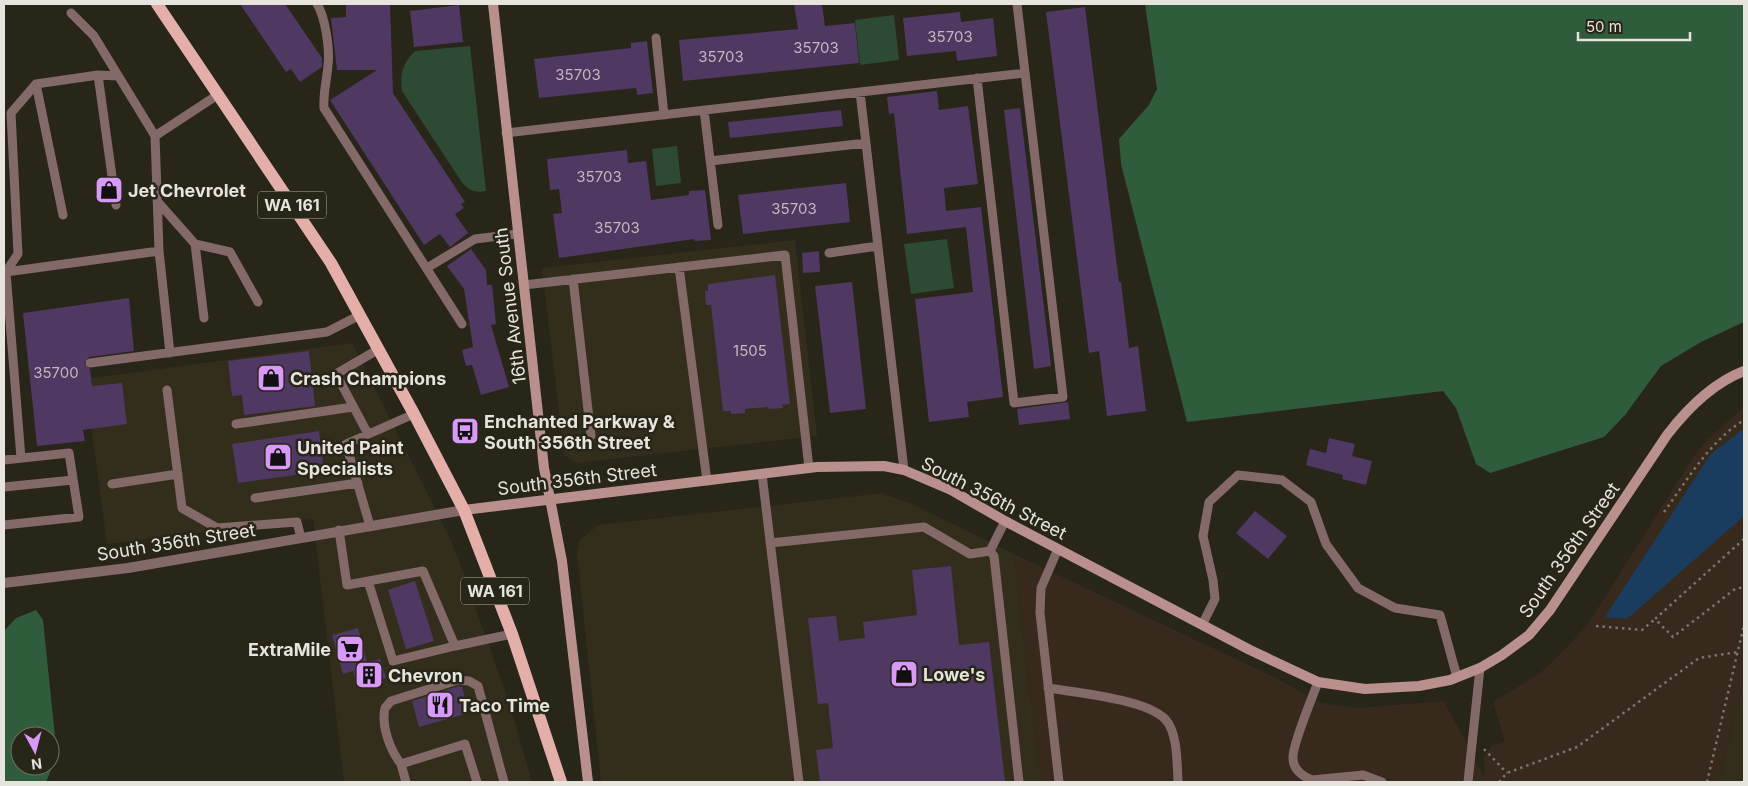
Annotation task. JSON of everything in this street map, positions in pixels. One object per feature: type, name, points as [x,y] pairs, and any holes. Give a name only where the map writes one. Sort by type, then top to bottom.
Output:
[{"type":"main road","name":"WA 161","points":[[157,4],[331,263],[464,510],[512,634],[561,782]]},
{"type":"main road","name":"16th Avenue South","points":[[493,4],[544,468],[563,571],[588,782]]},
{"type":"main road","name":"South 356th Street","points":[[464,510],[809,468],[864,464],[904,470],[952,490],[1005,521],[1202,625],[1318,682],[1365,689],[1392,689],[1419,686],[1457,677],[1480,668],[1502,655],[1529,635],[1550,610],[1667,434],[1687,410],[1713,390],[1744,371]]},
{"type":"street","name":"South 356th Street","points":[[4,583],[128,568],[339,530],[464,510]]},
{"type":"lane","points":[[317,4],[323,17],[329,63],[323,90],[324,108],[462,324]]},
{"type":"lane","points":[[976,78],[1014,403],[1063,397],[1017,4]]},
{"type":"lane","points":[[71,13],[94,36],[155,136],[159,250],[170,353]]},
{"type":"lane","points":[[656,38],[664,114]]},
{"type":"lane","points":[[506,133],[1025,73]]},
{"type":"lane","points":[[21,458],[5,274],[18,254],[11,113],[36,84],[98,75],[118,76]]},
{"type":"lane","points":[[98,75],[116,205]]},
{"type":"lane","points":[[36,84],[62,215]]},
{"type":"lane","points":[[860,92],[904,470]]},
{"type":"lane","points":[[155,136],[219,94]]},
{"type":"lane","points":[[704,110],[718,225]]},
{"type":"lane","points":[[710,161],[866,142]]},
{"type":"lane","points":[[157,201],[195,244],[204,318]]},
{"type":"lane","points":[[427,268],[475,239],[518,234]]},
{"type":"lane","points":[[195,244],[230,252],[258,302]]},
{"type":"lane","points":[[830,253],[878,246]]},
{"type":"lane","points":[[5,274],[159,250]]},
{"type":"lane","points":[[524,285],[785,255],[809,468]]},
{"type":"lane","points":[[679,267],[706,481]]},
{"type":"lane","points":[[573,279],[591,436]]},
{"type":"lane","points":[[90,363],[327,332],[360,315]]},
{"type":"lane","points":[[368,434],[336,374],[379,349]]},
{"type":"lane","points":[[167,390],[182,508],[218,528],[298,522],[301,538]]},
{"type":"lane","points":[[236,424],[354,406]]},
{"type":"lane","points":[[370,526],[346,444],[414,414]]},
{"type":"lane","points":[[4,460],[69,453],[79,517],[4,525]]},
{"type":"lane","points":[[112,484],[178,474]]},
{"type":"lane","points":[[762,474],[798,782]]},
{"type":"lane","points":[[1202,625],[1215,599],[1213,580],[1203,536],[1209,502],[1238,475],[1282,480],[1311,502],[1326,544],[1358,588],[1394,608],[1440,615],[1457,677]]},
{"type":"lane","points":[[4,487],[73,480]]},
{"type":"lane","points":[[255,498],[358,484]]},
{"type":"lane","points":[[990,551],[1005,521]]},
{"type":"lane","points":[[770,543],[924,527],[970,554],[990,551]]},
{"type":"lane","points":[[339,530],[348,585],[423,571],[455,646]]},
{"type":"lane","points":[[1058,549],[1041,588],[1040,613],[1059,782]]},
{"type":"lane","points":[[990,551],[994,556],[1018,782]]},
{"type":"lane","points":[[368,581],[393,661],[512,634]]},
{"type":"lane","points":[[1468,782],[1480,668]]},
{"type":"lane","points":[[406,782],[401,764],[394,754],[385,726],[385,708],[391,701],[458,680],[469,681],[478,686],[504,782]]},
{"type":"lane","points":[[1318,682],[1293,751],[1295,766],[1305,777],[1312,780],[1363,774],[1382,782]]},
{"type":"lane","points":[[1048,688],[1146,706],[1166,720],[1176,745],[1178,782]]},
{"type":"lane","points":[[401,764],[465,744],[477,782]]},
{"type":"path","points":[[1664,512],[1706,452],[1730,429],[1744,420]]},
{"type":"path","points":[[1596,626],[1642,630],[1744,539]]},
{"type":"path","points":[[1655,620],[1674,637],[1735,589],[1744,587]]},
{"type":"path","points":[[1707,782],[1744,625]]},
{"type":"path","points":[[1499,782],[1507,773],[1577,747],[1699,658],[1738,652]]},
{"type":"path","points":[[1472,737],[1507,773]]},
{"type":"shaded area","points":[[795,240],[817,436],[576,463],[564,455],[542,268]]},
{"type":"shaded area","points":[[352,343],[454,547],[510,705],[532,782],[344,782],[313,519],[107,544],[85,379]]},
{"type":"shaded area","points":[[1744,407],[1744,680],[1718,782],[1041,782],[1014,554],[1272,676],[1322,703],[1358,708],[1444,701],[1485,778],[1484,757],[1492,745],[1505,742],[1493,702],[1540,673],[1569,645],[1589,622],[1696,453],[1708,439]]},
{"type":"shaded area","points":[[882,493],[912,504],[1014,554],[1041,782],[601,782],[577,554],[580,540],[598,525]]},
{"type":"shaded area","points":[[1744,680],[1744,782],[1718,782]]},
{"type":"green space","points":[[1145,4],[1744,4],[1744,322],[1701,342],[1661,366],[1625,415],[1604,437],[1490,473],[1476,464],[1456,408],[1443,391],[1187,422],[1121,164],[1119,139],[1149,105],[1157,89]]},
{"type":"green space","points":[[894,15],[899,60],[860,65],[855,20]]},
{"type":"green space","points":[[470,46],[486,191],[482,192],[472,190],[461,181],[402,91],[401,85],[402,74],[407,60],[415,51]]},
{"type":"green space","points":[[677,146],[681,183],[656,186],[652,149]]},
{"type":"green space","points":[[947,239],[954,288],[911,294],[904,244]]},
{"type":"green space","points":[[36,610],[43,620],[54,726],[10,726],[10,776],[49,776],[46,782],[4,782],[4,631],[16,618]]},
{"type":"water","points":[[1744,428],[1744,516],[1627,619],[1605,617],[1710,455]]},
{"type":"building","points":[[240,4],[285,4],[322,58],[322,67],[300,82],[291,69],[286,72]]},
{"type":"building","points":[[346,4],[390,4],[393,93],[465,202],[461,204],[464,208],[455,214],[468,233],[450,247],[440,234],[424,245],[330,100],[377,70],[337,70],[331,18],[346,17]]},
{"type":"building","points":[[794,4],[822,4],[825,26],[855,23],[859,63],[683,81],[679,40],[798,29]]},
{"type":"building","points":[[459,5],[463,42],[414,47],[410,11]]},
{"type":"building","points":[[1085,7],[1119,282],[1121,282],[1129,348],[1138,346],[1146,411],[1107,416],[1099,351],[1089,353],[1046,12]]},
{"type":"building","points":[[960,12],[961,22],[993,18],[997,56],[957,61],[956,51],[907,56],[903,18]]},
{"type":"building","points":[[647,41],[653,93],[637,95],[636,88],[539,98],[534,59],[631,48],[631,43]]},
{"type":"building","points":[[937,91],[939,110],[968,106],[978,184],[944,188],[946,211],[981,207],[1003,397],[967,402],[969,417],[929,422],[915,299],[973,292],[966,227],[907,234],[894,113],[889,114],[887,97]]},
{"type":"building","points":[[1020,108],[1051,366],[1034,369],[1004,110]]},
{"type":"building","points":[[841,110],[843,126],[730,138],[728,122]]},
{"type":"building","points":[[627,150],[628,163],[646,161],[651,200],[689,195],[689,191],[705,190],[711,240],[695,241],[694,239],[559,258],[553,214],[562,213],[559,189],[550,190],[547,159]]},
{"type":"building","points":[[846,183],[850,222],[743,234],[738,195]]},
{"type":"building","points":[[471,249],[486,270],[487,285],[492,285],[496,324],[491,325],[509,387],[481,395],[472,365],[466,366],[462,350],[473,347],[464,289],[447,266]]},
{"type":"building","points":[[819,251],[820,272],[803,273],[802,253]]},
{"type":"building","points":[[775,275],[790,404],[782,405],[783,408],[745,409],[745,413],[731,414],[731,411],[723,411],[711,305],[706,305],[705,291],[708,291],[708,284]]},
{"type":"building","points":[[852,282],[866,409],[830,413],[815,286]]},
{"type":"building","points":[[129,298],[134,351],[89,357],[84,363],[90,369],[92,386],[122,383],[127,424],[83,430],[85,441],[37,446],[23,313]]},
{"type":"building","name":"Crash Champions","points":[[309,351],[315,406],[244,415],[242,395],[232,396],[228,361]]},
{"type":"building","points":[[1068,402],[1070,419],[1019,425],[1017,409]]},
{"type":"building","name":"United Paint Specialists","points":[[319,431],[324,471],[238,483],[232,444]]},
{"type":"building","points":[[1329,438],[1355,444],[1352,456],[1372,461],[1366,485],[1342,479],[1343,475],[1306,465],[1310,449],[1326,453]]},
{"type":"building","points":[[1255,511],[1287,536],[1268,559],[1236,533]]},
{"type":"building","name":"Lowe's","points":[[951,566],[959,645],[989,642],[1005,782],[820,782],[816,750],[833,748],[828,703],[818,704],[808,618],[836,616],[839,641],[865,638],[863,622],[917,615],[912,570]]},
{"type":"building","name":"Chevron","points":[[415,581],[434,641],[406,649],[388,590]]},
{"type":"building","name":"ExtraMile","points":[[358,628],[367,662],[380,659],[386,678],[357,686],[353,671],[343,674],[332,635]]},
{"type":"building","name":"Taco Time","points":[[459,686],[462,687],[469,713],[419,727],[412,701]]},
{"type":"place","name":"Jet Chevrolet","points":[[109,190]]},
{"type":"place","name":"Crash Champions","points":[[271,378]]},
{"type":"place","name":"Enchanted Parkway & South 356th Street","points":[[465,431]]},
{"type":"place","name":"United Paint Specialists","points":[[278,457]]},
{"type":"place","name":"ExtraMile","points":[[350,649]]},
{"type":"place","name":"Lowe's","points":[[904,674]]},
{"type":"place","name":"Chevron","points":[[369,675]]},
{"type":"place","name":"Taco Time","points":[[440,705]]}]
